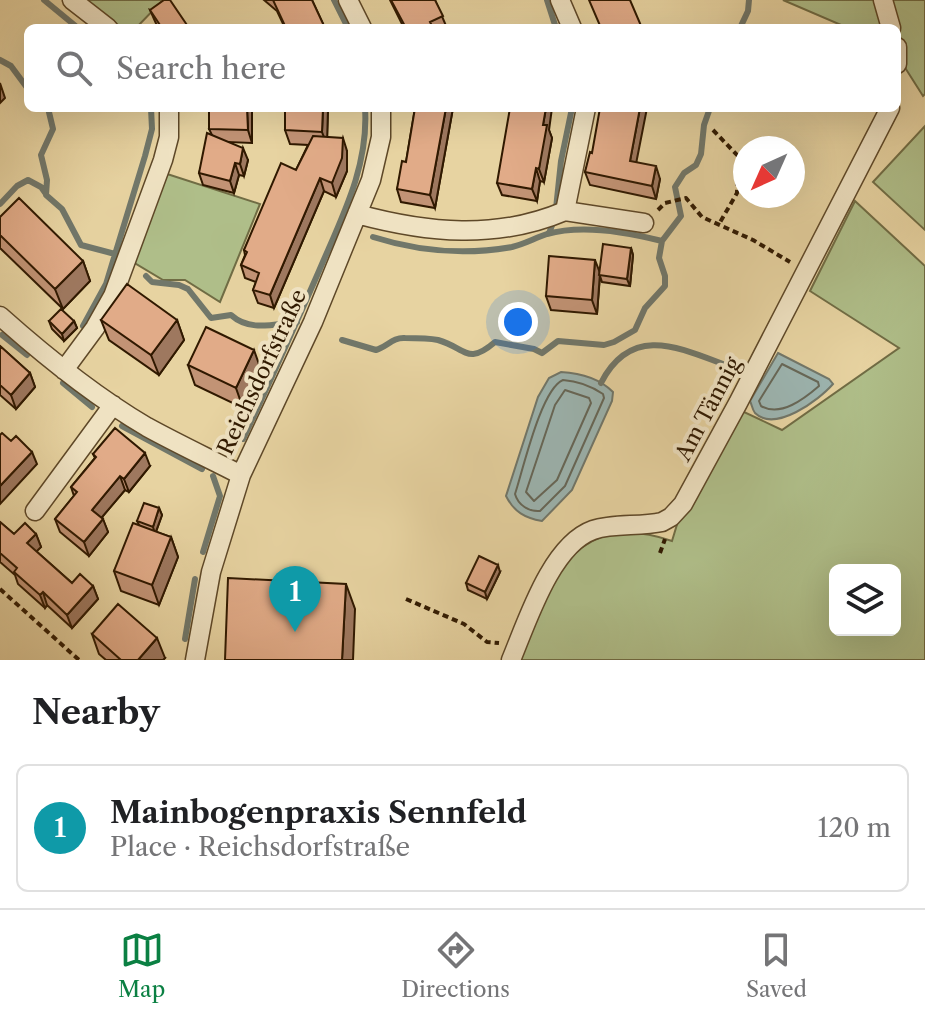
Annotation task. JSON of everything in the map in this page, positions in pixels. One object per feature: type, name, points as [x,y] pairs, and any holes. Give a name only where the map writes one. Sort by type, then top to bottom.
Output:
[{"type":"street","points":[[72,0],[103,24]]},
{"type":"street","points":[[348,0],[360,24]]},
{"type":"street","points":[[560,0],[570,24]]},
{"type":"street","points":[[883,0],[890,24]]},
{"type":"street","points":[[64,370],[104,314],[117,285],[163,160],[169,137],[169,112]]},
{"type":"street","name":"Reichsdorfstraße","points":[[195,660],[211,572],[241,475],[313,322],[371,180],[381,137],[381,112]]},
{"type":"street","points":[[565,211],[585,112]]},
{"type":"street","name":"Am Tännig","points":[[514,652],[556,563],[577,538],[597,529],[662,522],[683,504],[888,112]]},
{"type":"street","points":[[357,214],[430,230],[484,231],[539,222],[565,211],[644,223]]},
{"type":"street","points":[[0,316],[64,370],[113,405],[162,435],[241,475]]},
{"type":"street","points":[[35,511],[113,405]]},
{"type":"path","points":[[713,130],[738,156],[737,193],[719,224]]},
{"type":"path","points":[[644,223],[665,203],[686,198],[702,217],[753,240],[806,271]]},
{"type":"path","points":[[0,589],[79,660]]},
{"type":"path","points":[[406,599],[464,624],[487,642],[514,652]]},
{"type":"green space","points":[[86,0],[163,0],[140,24],[117,24]]},
{"type":"green space","points":[[783,0],[925,0],[925,94],[923,96],[901,61],[901,24],[839,24]]},
{"type":"green space","points":[[925,126],[925,230],[873,182]]},
{"type":"green space","points":[[161,172],[260,204],[220,302],[185,280],[163,280],[128,259]]},
{"type":"green space","points":[[855,201],[925,266],[925,660],[516,660],[553,580],[568,560],[587,544],[610,535],[638,533],[672,541],[679,518],[742,411],[782,430],[899,348],[810,291]]},
{"type":"water","points":[[778,353],[833,384],[796,412],[785,417],[764,418],[755,413],[750,401]]},
{"type":"water","points":[[561,372],[582,375],[602,383],[613,392],[612,401],[572,490],[542,521],[521,513],[506,496],[538,397],[549,378]]},
{"type":"building","points":[[164,0],[170,0],[186,24],[159,24],[150,10]]},
{"type":"building","points":[[273,0],[312,0],[323,24],[284,24]]},
{"type":"building","points":[[391,0],[435,0],[443,16],[431,24],[404,24]]},
{"type":"building","points":[[589,0],[630,0],[640,24],[599,24]]},
{"type":"building","points":[[209,112],[247,112],[248,130],[209,129]]},
{"type":"building","points":[[285,112],[323,112],[322,132],[285,130]]},
{"type":"building","points":[[414,112],[445,112],[430,195],[397,189],[402,161],[406,162]]},
{"type":"building","points":[[509,112],[545,112],[543,125],[547,125],[532,189],[497,183]]},
{"type":"building","points":[[599,112],[639,112],[630,161],[656,166],[652,186],[585,172],[592,153]]},
{"type":"building","points":[[207,133],[243,148],[240,164],[235,163],[230,181],[199,173]]},
{"type":"building","points":[[313,136],[343,138],[342,158],[332,183],[320,178],[270,295],[253,290],[259,273],[241,265],[247,252],[244,250],[281,163],[296,170]]},
{"type":"building","points":[[19,198],[83,261],[55,289],[0,235],[0,217]]},
{"type":"building","points":[[603,244],[631,248],[627,279],[599,275]]},
{"type":"building","points":[[549,256],[595,260],[592,300],[546,296]]},
{"type":"building","points":[[127,284],[177,320],[151,355],[101,320]]},
{"type":"building","points":[[61,309],[74,321],[62,334],[49,321]]},
{"type":"building","points":[[206,327],[254,350],[236,388],[188,365]]},
{"type":"building","points":[[0,346],[30,373],[11,395],[0,385]]},
{"type":"building","points":[[115,428],[145,453],[124,479],[120,476],[92,510],[103,519],[84,542],[55,519],[77,492],[71,487]]},
{"type":"building","points":[[2,433],[11,441],[16,436],[32,452],[0,486],[0,435]]},
{"type":"building","points":[[144,503],[159,508],[153,527],[137,521]]},
{"type":"building","points":[[0,522],[14,534],[25,523],[36,534],[27,543],[72,583],[80,574],[93,586],[67,615],[43,592],[40,595],[14,572],[17,568],[0,553]]},
{"type":"building","points":[[133,523],[171,537],[152,585],[114,571]]},
{"type":"building","points":[[479,556],[498,565],[485,592],[466,583]]},
{"type":"building","points":[[228,578],[346,584],[342,660],[225,660]]},
{"type":"building","points":[[118,604],[157,638],[138,660],[121,660],[92,634]]},
{"type":"waterway","points":[[44,0],[73,24]]},
{"type":"waterway","points":[[334,0],[346,24]]},
{"type":"waterway","points":[[547,0],[555,24]]},
{"type":"waterway","points":[[742,24],[749,0]]},
{"type":"waterway","points":[[0,60],[11,66],[24,84]]},
{"type":"waterway","points":[[49,112],[53,129],[41,155],[47,180],[46,195],[62,209],[81,245],[115,254]]},
{"type":"waterway","points":[[83,326],[106,284],[145,156],[152,129],[151,112]]},
{"type":"waterway","points":[[243,439],[352,192],[363,151],[365,112]]},
{"type":"waterway","points":[[549,233],[555,218],[561,161],[571,112]]},
{"type":"waterway","points":[[542,353],[558,341],[604,345],[635,330],[645,308],[665,286],[659,258],[662,241],[681,216],[675,187],[684,173],[696,165],[701,154],[709,112]]},
{"type":"waterway","points":[[0,204],[17,186],[28,180],[41,187],[46,194]]},
{"type":"waterway","points":[[373,237],[407,246],[459,251],[512,247],[547,234],[590,229],[662,241]]},
{"type":"waterway","points":[[146,276],[152,282],[188,289],[211,318],[231,315],[246,324],[262,326],[297,322]]},
{"type":"waterway","points":[[2,335],[27,355]]},
{"type":"waterway","points":[[342,340],[376,350],[401,338],[430,339],[472,354],[495,342],[542,353]]},
{"type":"waterway","points":[[601,383],[614,363],[629,351],[645,346],[681,349],[739,370]]},
{"type":"waterway","points":[[63,383],[92,407]]},
{"type":"waterway","points":[[122,426],[202,469]]},
{"type":"waterway","points":[[203,552],[220,496],[213,476]]},
{"type":"waterway","points":[[185,639],[195,579]]},
{"type":"place","name":"Mainbogenpraxis Sennfeld","points":[[295,632]]}]
